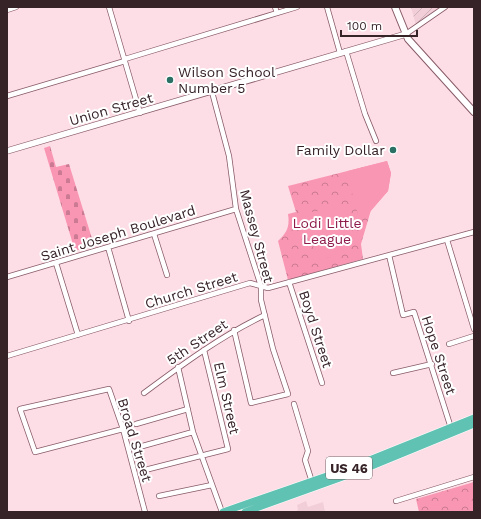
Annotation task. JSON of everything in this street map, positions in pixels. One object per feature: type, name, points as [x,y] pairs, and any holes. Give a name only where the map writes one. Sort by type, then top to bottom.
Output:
[{"type":"highway","name":"US 46","points":[[222,512],[312,482],[474,418]]},
{"type":"highway","name":"US 46","points":[[245,512],[362,470],[474,424]]},
{"type":"main road","points":[[395,7],[406,34],[418,51],[474,112]]},
{"type":"street","points":[[7,10],[16,7]]},
{"type":"street","points":[[109,7],[140,113]]},
{"type":"street","points":[[275,7],[277,13]]},
{"type":"street","points":[[7,96],[297,7]]},
{"type":"street","points":[[327,7],[340,53]]},
{"type":"street","points":[[406,34],[445,7]]},
{"type":"street","name":"Union Street","points":[[7,151],[406,34]]},
{"type":"street","points":[[346,51],[365,114],[376,141]]},
{"type":"street","name":"Massey Street","points":[[212,92],[230,156],[236,209],[261,286],[261,300],[273,349],[288,394],[251,403],[234,330]]},
{"type":"street","name":"Saint Joseph Boulevard","points":[[7,277],[236,209]]},
{"type":"street","name":"Church Street","points":[[7,356],[250,284],[268,288],[474,232]]},
{"type":"street","points":[[154,234],[167,275]]},
{"type":"street","points":[[447,240],[474,329]]},
{"type":"street","points":[[108,247],[129,321]]},
{"type":"street","name":"Hope Street","points":[[389,255],[403,315],[414,312],[432,364],[451,428]]},
{"type":"street","points":[[56,263],[78,335]]},
{"type":"street","name":"Boyd Street","points":[[289,282],[322,383]]},
{"type":"street","name":"5th Street","points":[[144,393],[178,367],[234,330],[265,316]]},
{"type":"street","points":[[449,344],[474,336]]},
{"type":"street","name":"Elm Street","points":[[202,456],[228,449],[204,350]]},
{"type":"street","points":[[393,373],[432,364]]},
{"type":"street","points":[[178,367],[193,432],[222,512]]},
{"type":"street","name":"Broad Street","points":[[123,429],[36,452],[20,409],[109,390],[123,429],[145,512]]},
{"type":"street","points":[[294,404],[308,451],[305,460],[312,482]]},
{"type":"street","points":[[136,424],[188,409]]},
{"type":"street","points":[[139,447],[193,432]]},
{"type":"street","points":[[145,470],[202,456]]},
{"type":"street","points":[[396,500],[474,477]]},
{"type":"street","points":[[159,496],[212,485]]},
{"type":"shaded area","points":[[411,7],[439,7],[417,29]]},
{"type":"shaded area","points":[[306,501],[308,507],[323,502],[325,512],[294,512],[298,510],[297,505]]},
{"type":"green space","points":[[50,146],[56,167],[69,164],[94,245],[75,251],[44,148]]},
{"type":"green space","name":"Lodi Little League","points":[[387,161],[391,173],[388,191],[371,210],[361,244],[363,259],[288,280],[278,241],[287,229],[289,222],[288,214],[296,212],[288,186]]},
{"type":"green space","points":[[387,161],[391,173],[388,191],[370,212],[358,215],[351,189],[346,178],[348,171]]},
{"type":"green space","points":[[340,208],[341,210],[346,209],[350,216],[352,237],[334,256],[320,260],[302,223],[299,220],[304,213]]},
{"type":"green space","points":[[474,482],[474,512],[419,512],[416,499]]},
{"type":"place","name":"Wilson School Number 5","points":[[170,80]]},
{"type":"place","name":"Family Dollar","points":[[393,150]]}]
